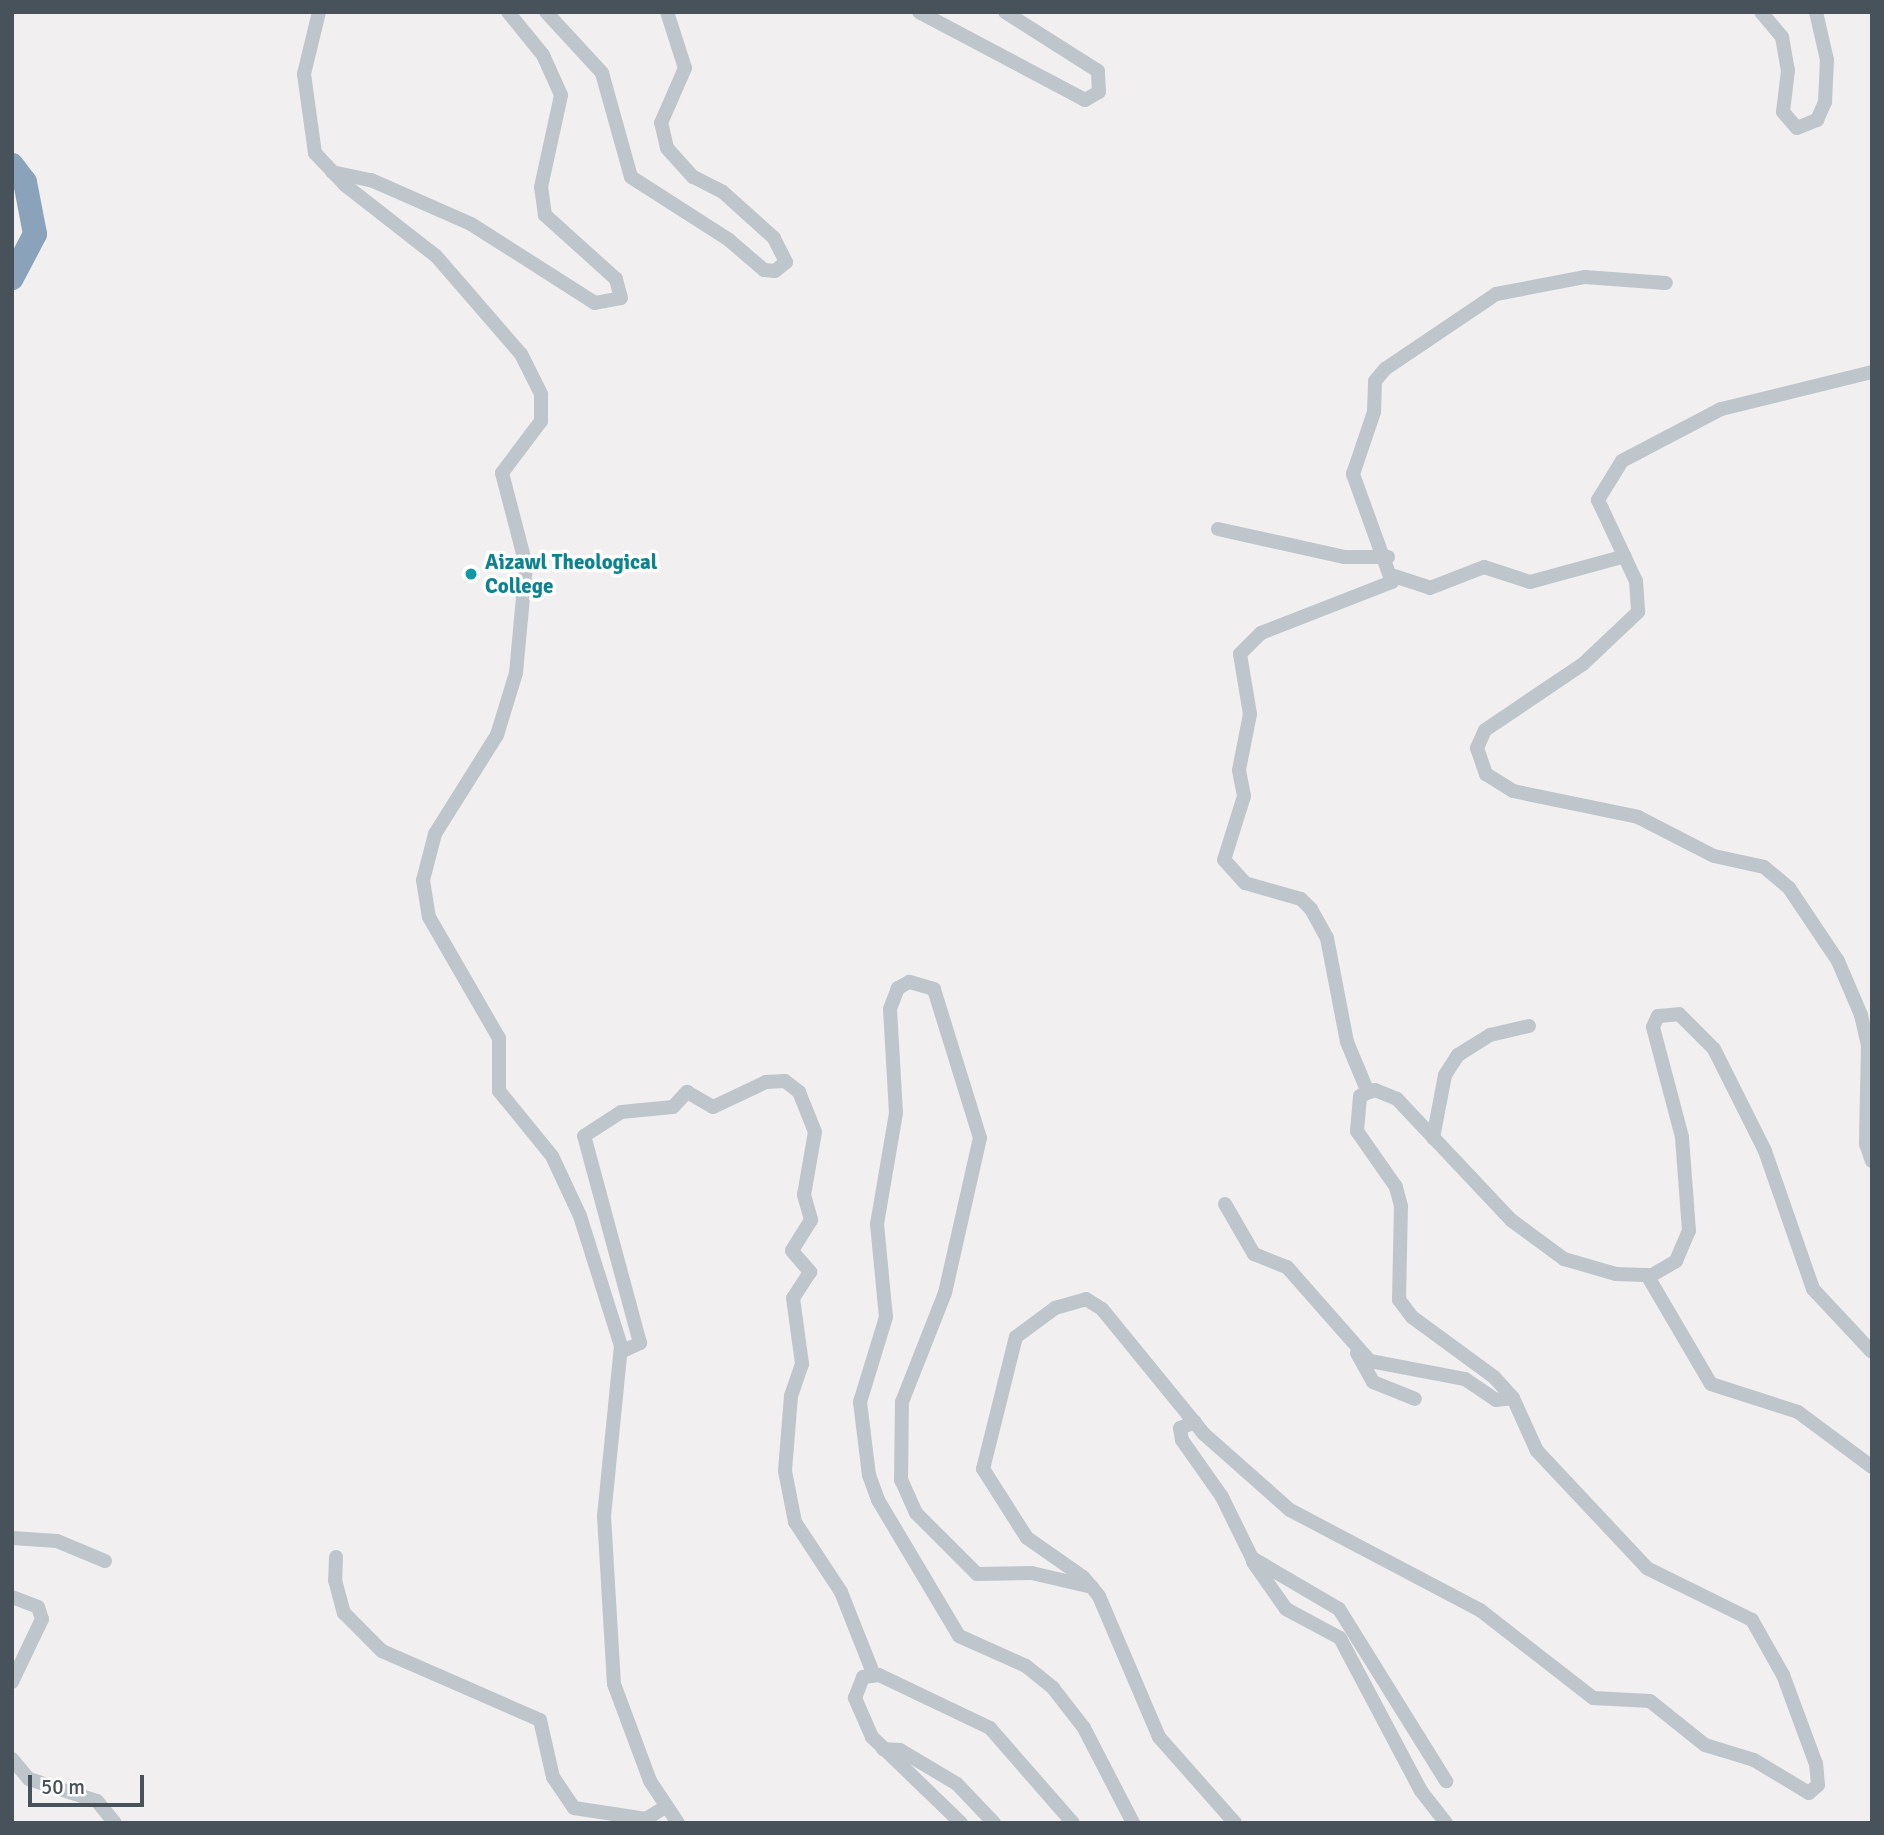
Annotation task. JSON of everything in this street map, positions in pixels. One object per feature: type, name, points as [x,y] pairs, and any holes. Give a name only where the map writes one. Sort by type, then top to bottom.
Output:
[{"type":"highway","points":[[12,165],[28,192],[35,234],[12,278]]},
{"type":"street","points":[[319,12],[304,74],[307,112],[315,153],[331,172],[436,256],[521,354],[541,394],[541,421],[502,474],[526,565],[516,673],[497,736],[435,834],[423,880],[429,917],[499,1038],[499,1091],[544,1141],[580,1216],[623,1351],[604,1516],[614,1684],[665,1807],[678,1823]]},
{"type":"street","points":[[331,172],[371,180],[471,224],[595,303],[609,305],[621,298],[616,279],[545,215],[541,187],[561,95],[543,55],[508,12]]},
{"type":"street","points":[[546,12],[602,73],[631,177],[729,240],[764,270],[775,271],[786,262],[774,237],[667,148],[661,123],[685,68],[667,12]]},
{"type":"street","points":[[919,12],[1085,100],[1099,92],[1098,71],[1005,12]]},
{"type":"street","points":[[1761,12],[1782,37],[1788,70],[1783,112],[1797,128],[1817,120],[1825,102],[1827,60],[1816,12]]},
{"type":"street","points":[[1394,576],[1353,474],[1374,412],[1379,375],[1488,297],[1585,277],[1665,283]]},
{"type":"street","points":[[1872,372],[1721,409],[1622,461],[1598,500],[1625,556],[1640,600],[1632,622],[1485,730],[1479,762],[1513,791],[1638,817],[1714,856],[1764,867],[1789,888],[1838,961],[1870,1046],[1866,1133],[1872,1161]]},
{"type":"street","points":[[1218,529],[1344,557],[1388,557]]},
{"type":"street","points":[[1394,576],[1430,588],[1484,567],[1530,582],[1625,556]]},
{"type":"street","points":[[1367,1090],[1347,1042],[1331,948],[1314,914],[1301,899],[1245,883],[1224,856],[1244,801],[1239,770],[1250,714],[1240,662],[1243,646],[1261,633],[1386,587],[1394,576]]},
{"type":"street","points":[[1091,1587],[1032,1573],[977,1574],[916,1513],[901,1480],[904,1391],[945,1293],[980,1138],[934,989],[909,982],[898,988],[890,1009],[896,1113],[877,1224],[886,1317],[860,1402],[869,1475],[959,1636],[1026,1666],[1053,1688],[1084,1728],[1133,1823]]},
{"type":"street","points":[[1367,1090],[1392,1095],[1511,1220],[1564,1259],[1615,1274],[1647,1275],[1676,1261],[1689,1231],[1682,1138],[1653,1027],[1658,1016],[1670,1012],[1689,1020],[1713,1049],[1774,1172],[1813,1289],[1872,1352]]},
{"type":"street","points":[[1433,1138],[1445,1075],[1458,1055],[1490,1035],[1529,1026]]},
{"type":"street","points":[[623,1351],[640,1343],[584,1136],[621,1112],[673,1107],[687,1092],[713,1107],[766,1082],[785,1081],[799,1092],[816,1132],[804,1195],[811,1220],[792,1251],[810,1272],[793,1298],[802,1364],[791,1396],[785,1471],[794,1522],[841,1592],[873,1673],[990,1728],[1073,1823]]},
{"type":"street","points":[[1235,1823],[1159,1737],[1091,1587],[1027,1538],[983,1469],[1016,1337],[1055,1308],[1086,1298],[1115,1321],[1195,1422],[1244,1475],[1290,1510],[1480,1611],[1592,1698],[1650,1700],[1705,1745],[1754,1760],[1805,1792],[1816,1788],[1816,1764],[1783,1675],[1752,1620],[1647,1568],[1537,1451],[1513,1398],[1399,1300],[1401,1206],[1396,1187],[1357,1131],[1357,1104],[1367,1090]]},
{"type":"street","points":[[1226,1204],[1254,1254],[1287,1267],[1329,1308],[1373,1382],[1415,1399]]},
{"type":"street","points":[[1647,1275],[1711,1384],[1798,1412],[1872,1467]]},
{"type":"street","points":[[1353,1345],[1384,1368],[1449,1375],[1480,1384],[1496,1400],[1513,1398]]},
{"type":"street","points":[[1195,1422],[1180,1428],[1182,1440],[1222,1497],[1252,1558],[1279,1602],[1340,1638],[1421,1791],[1446,1823]]},
{"type":"street","points":[[12,1538],[57,1541],[105,1561]]},
{"type":"street","points":[[337,1557],[335,1580],[344,1613],[382,1651],[540,1720],[552,1777],[574,1808],[646,1819],[665,1807]]},
{"type":"street","points":[[1252,1558],[1339,1609],[1446,1781]]},
{"type":"street","points":[[12,1597],[38,1607],[42,1619],[12,1682]]},
{"type":"street","points":[[873,1673],[859,1681],[855,1698],[883,1749],[961,1823]]},
{"type":"street","points":[[883,1749],[900,1750],[957,1784],[994,1823]]},
{"type":"street","points":[[12,1759],[29,1779],[97,1801],[115,1823]]},
{"type":"place","name":"Aizawl Theological College","points":[[471,574]]}]
